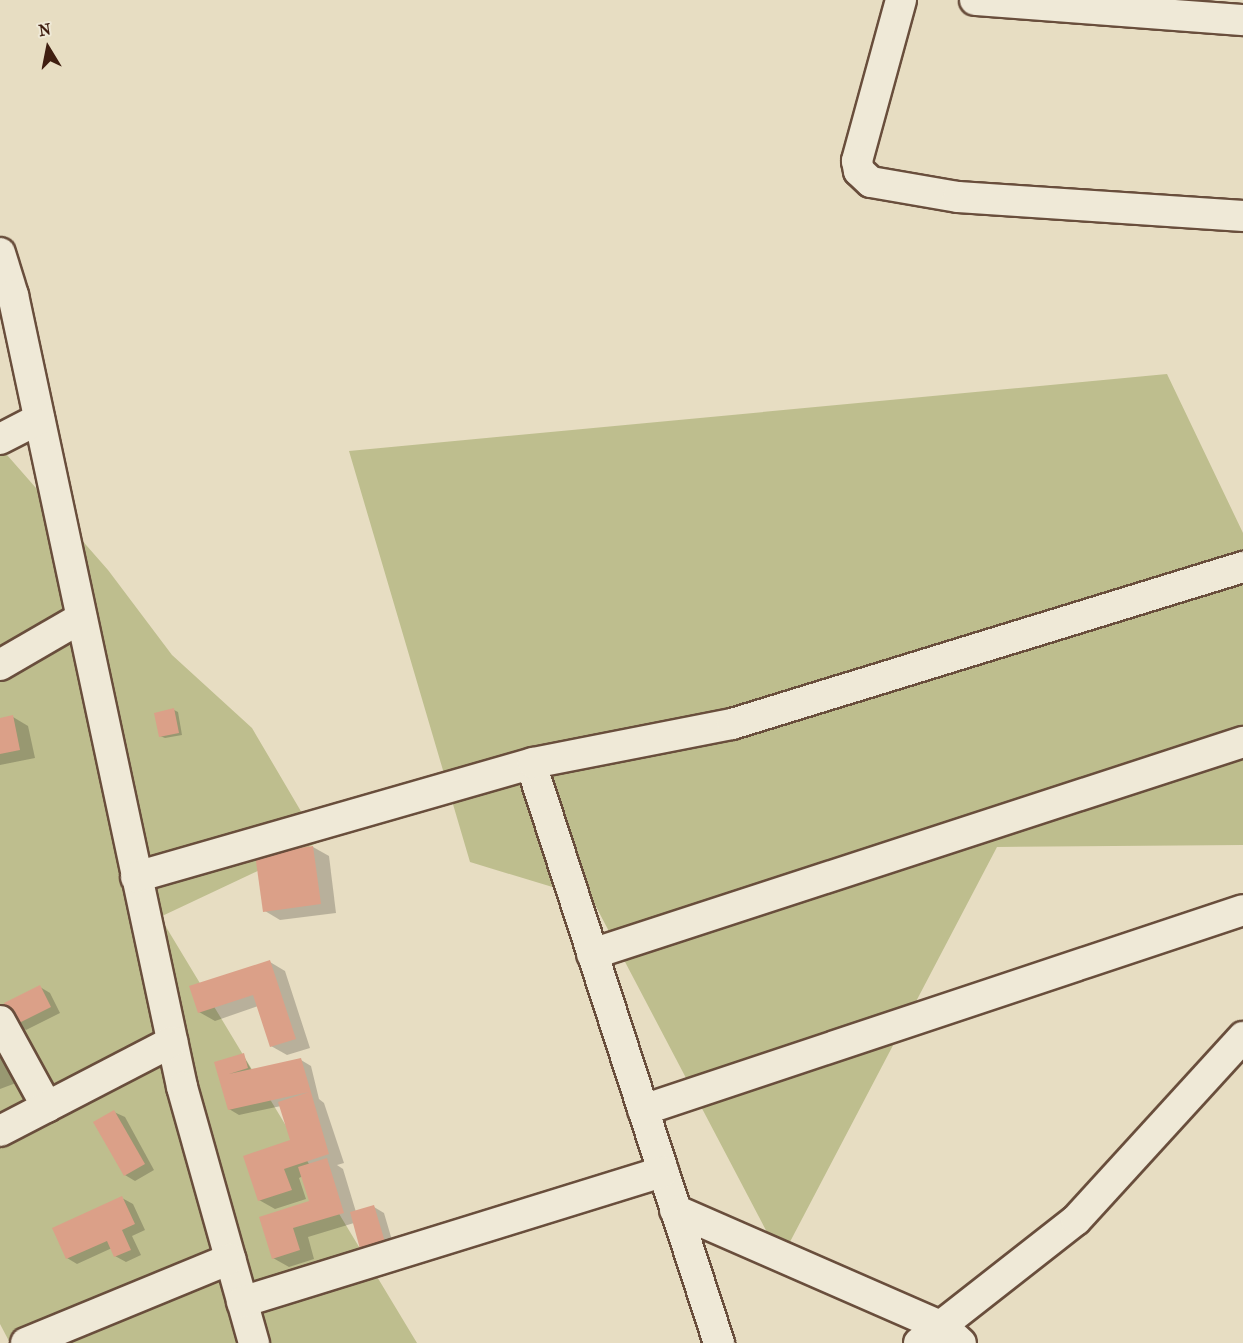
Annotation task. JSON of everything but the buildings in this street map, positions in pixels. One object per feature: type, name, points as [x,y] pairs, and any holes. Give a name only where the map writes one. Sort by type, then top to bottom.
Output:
[{"type":"street","points":[[901,0],[857,160],[859,171],[871,182],[958,197],[1243,216]]},
{"type":"street","points":[[975,0],[1243,20]]},
{"type":"street","points":[[0,254],[39,419],[172,1042],[254,1343]]},
{"type":"street","points":[[0,439],[39,419]]},
{"type":"street","points":[[136,878],[531,764],[732,723],[1243,567]]},
{"type":"street","points":[[0,665],[81,618]]},
{"type":"street","points":[[592,954],[1243,742]]},
{"type":"street","points":[[531,764],[718,1343]]},
{"type":"street","points":[[643,1110],[1243,910]]},
{"type":"street","points":[[0,1021],[47,1107]]},
{"type":"street","points":[[675,1210],[941,1338],[1076,1220],[1243,1036]]},
{"type":"street","points":[[0,1131],[172,1042]]},
{"type":"street","points":[[242,1302],[663,1172]]},
{"type":"street","points":[[26,1343],[230,1259]]},
{"type":"green space","points":[[1167,374],[1243,533],[1243,845],[997,847],[781,1259],[592,899],[470,862],[349,451]]},
{"type":"green space","points":[[0,447],[108,570],[172,655],[252,728],[319,842],[160,917],[417,1343],[10,1343],[0,1324]]}]
